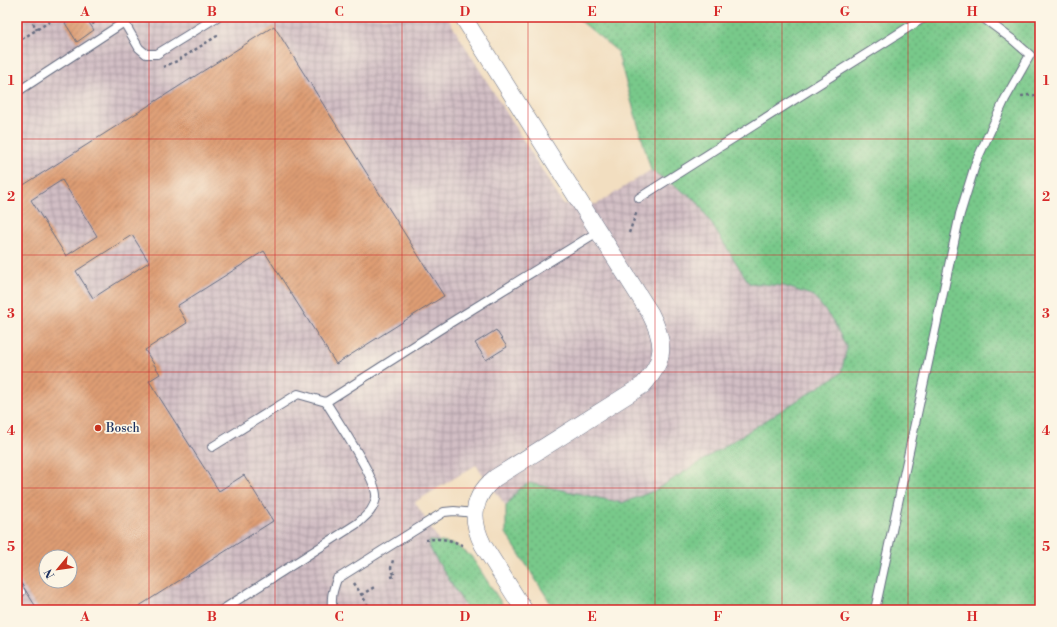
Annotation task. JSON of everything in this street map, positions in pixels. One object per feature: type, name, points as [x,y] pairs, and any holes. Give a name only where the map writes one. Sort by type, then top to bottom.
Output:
[{"type":"street","points":[[463,17],[650,313],[655,322],[659,335],[661,349],[660,358],[656,368],[643,385],[495,478],[481,492],[475,513],[475,524],[478,534],[483,545],[524,610]]},
{"type":"lane","points":[[17,92],[132,17]]},
{"type":"lane","points":[[124,22],[139,48],[146,54],[157,54],[217,17]]},
{"type":"lane","points":[[639,198],[927,17]]},
{"type":"lane","points":[[875,610],[960,214],[976,162],[1005,99],[1030,56],[1000,30],[982,17]]},
{"type":"lane","points":[[326,402],[599,231]]},
{"type":"lane","points":[[212,448],[298,394],[326,402],[371,477],[376,496],[370,512],[358,523],[222,610]]},
{"type":"lane","points":[[333,610],[333,591],[337,579],[347,572],[444,512],[454,510],[475,513]]},
{"type":"path","points":[[17,42],[57,17]]},
{"type":"path","points":[[89,17],[95,26],[98,24]]},
{"type":"path","points":[[33,23],[37,30]]},
{"type":"path","points":[[629,233],[640,206],[639,198]]},
{"type":"path","points":[[445,535],[447,540]]},
{"type":"path","points":[[420,542],[437,538],[455,541],[465,546]]},
{"type":"path","points":[[392,577],[395,576],[392,568],[394,557]]},
{"type":"path","points":[[347,572],[371,610]]},
{"type":"path","points":[[361,595],[376,586]]},
{"type":"shaded area","points":[[17,17],[447,17],[563,204],[597,204],[651,170],[697,201],[749,283],[784,286],[814,296],[833,321],[847,348],[841,373],[654,491],[622,503],[529,483],[519,489],[506,506],[476,465],[415,502],[482,610],[17,610]]},
{"type":"green space","points":[[576,17],[1040,17],[1040,610],[555,610],[506,533],[506,506],[519,489],[529,483],[622,503],[654,491],[841,373],[847,348],[833,321],[814,296],[784,286],[749,283],[697,201],[651,170],[617,51]]},
{"type":"green space","points":[[430,541],[442,542],[457,546],[471,556],[506,610],[468,610],[433,554],[429,546]]},
{"type":"building","points":[[74,17],[85,17],[94,30],[77,42],[65,23]]},
{"type":"building","points":[[274,26],[444,296],[336,364],[264,251],[177,306],[187,323],[145,350],[160,374],[149,381],[219,491],[244,475],[273,521],[133,610],[38,610],[17,577],[17,178],[22,186]],"holes":[[[62,180],[97,236],[66,256],[31,200]],[[132,235],[149,262],[93,298],[76,271]]]},
{"type":"building","points":[[496,330],[507,347],[486,360],[475,343]]},
{"type":"place","name":"Bosch","points":[[98,428]]}]
